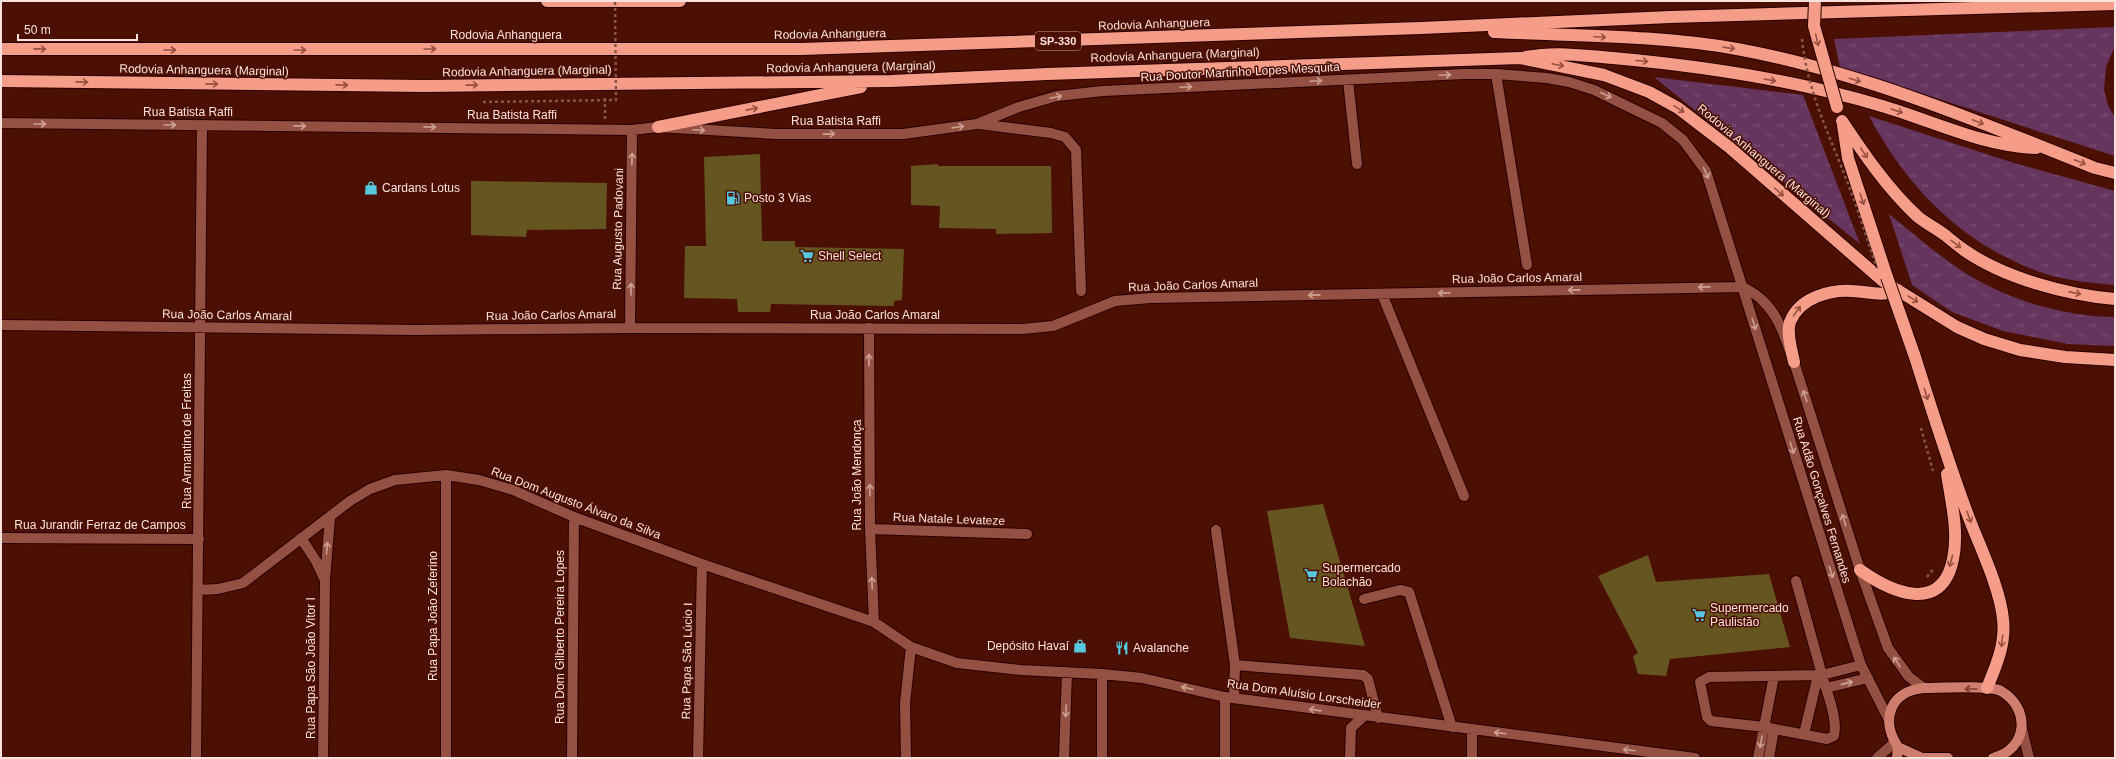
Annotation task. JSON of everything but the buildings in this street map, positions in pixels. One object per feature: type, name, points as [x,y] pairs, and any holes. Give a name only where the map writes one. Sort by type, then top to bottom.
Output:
[{"type":"highway","points":[[547,1],[680,1]]},
{"type":"highway","points":[[1814,1],[1814,26],[1822,60],[1842,121],[1848,158],[1915,357],[1945,452],[1996,590],[2003,618],[2003,641],[1987,688]]},
{"type":"highway","name":"Rodovia Anhanguera","points":[[1,49],[800,49],[1421,28],[1670,17],[2115,4]]},
{"type":"highway","points":[[1421,28],[1684,41],[1737,49],[1800,63],[1908,96],[2095,168],[2115,173]]},
{"type":"highway","points":[[1520,58],[1548,53],[1656,62],[1700,68],[1794,85],[1881,106],[1995,143],[2019,147],[2045,148]]},
{"type":"highway","name":"Rodovia Anhanguera (Marginal)","points":[[1,81],[424,86],[891,81],[1047,74],[1520,58],[1604,75],[1649,92],[1678,108],[1729,147],[1883,281],[1957,326],[1984,339],[2020,350],[2065,357],[2115,360]]},
{"type":"highway","points":[[658,127],[891,81]]},
{"type":"highway","points":[[1842,121],[1869,162],[1902,200],[1918,217],[1964,251],[2013,275],[2042,286],[2110,298]]},
{"type":"highway","points":[[1794,362],[1790,322],[1802,305],[1816,297],[1832,292],[1851,291],[1884,295],[1898,290]]},
{"type":"highway","points":[[1860,570],[1890,589],[1906,594],[1928,593],[1939,586],[1953,560],[1954,537],[1945,452]]},
{"type":"main road","points":[[1897,758],[1897,745],[1890,731],[1888,718],[1894,704],[1902,696],[1915,689],[1924,688],[1987,688],[2000,691],[2010,699],[2019,712],[2022,730],[2012,748],[2001,756],[1992,758]]},
{"type":"main road","points":[[1897,745],[1922,758],[1945,758]]},
{"type":"street","name":"Rua Adão Gonçalves Fernandes","points":[[1464,74],[1496,74],[1570,82],[1594,90],[1662,123],[1683,140],[1706,171],[1793,452],[1862,665],[1888,718]]},
{"type":"street","name":"Rua Doutor Martinho Lopes Mesquita","points":[[1019,107],[1057,96],[1103,91],[1464,74]]},
{"type":"street","points":[[1496,74],[1528,265]]},
{"type":"street","points":[[1348,80],[1357,164]]},
{"type":"street","name":"Rua Batista Raffi","points":[[1,123],[632,130],[658,127],[776,134],[903,134],[977,124],[1019,107]]},
{"type":"street","points":[[977,124],[1051,133],[1065,137],[1076,150],[1081,290]]},
{"type":"street","name":"Rua Armantino de Freitas","points":[[196,758],[202,125]]},
{"type":"street","name":"Rua Augusto Padovani","points":[[630,328],[632,130]]},
{"type":"street","name":"Rua Adão Gonçalves Fernandes","points":[[1743,287],[1763,301],[1772,312],[1782,329],[1794,362],[1860,570],[1888,648],[1909,677],[1924,688]]},
{"type":"street","name":"Rua João Carlos Amaral","points":[[1,325],[408,330],[630,328],[1022,329],[1053,326],[1115,301],[1151,298],[1743,287]]},
{"type":"street","points":[[1382,294],[1464,496]]},
{"type":"street","name":"Rua João Mendonça","points":[[869,328],[870,530],[874,622]]},
{"type":"street","name":"Rua Dom Augusto Álvaro da Silva","points":[[198,590],[243,583],[301,538],[370,489],[395,480],[446,475],[479,480],[513,490],[574,517],[702,564],[874,622],[911,647]]},
{"type":"street","name":"Rua Papa João Zeferino","points":[[446,475],[446,758]]},
{"type":"street","name":"Rua Papa São João Vitor I","points":[[323,758],[325,579],[330,517]]},
{"type":"street","name":"Rua Dom Gilberto Pereira Lopes","points":[[572,758],[574,517]]},
{"type":"street","name":"Rua Natale Levateze","points":[[870,530],[1027,534]]},
{"type":"street","points":[[1216,530],[1235,665],[1230,698],[1225,758]]},
{"type":"street","name":"Rua Jurandir Ferraz de Campos","points":[[1,538],[199,539]]},
{"type":"street","name":"Rua Papa São João Vitor I","points":[[301,538],[316,560],[325,579]]},
{"type":"street","name":"Rua Papa São Lúcio I","points":[[698,758],[702,564]]},
{"type":"street","points":[[1796,581],[1820,675],[1826,688],[1836,726],[1834,736],[1827,739],[1774,728],[1711,721],[1707,716],[1700,682],[1709,677],[1820,675],[1862,665]]},
{"type":"street","points":[[1364,599],[1400,590],[1409,592],[1452,727]]},
{"type":"street","points":[[906,758],[906,703],[911,647]]},
{"type":"street","name":"Rua Dom Aluísio Lorscheider","points":[[911,647],[957,663],[1020,670],[1102,674],[1142,678],[1230,698],[1695,758]]},
{"type":"street","points":[[1235,665],[1363,675],[1368,679],[1378,718]]},
{"type":"street","points":[[1064,758],[1067,672]]},
{"type":"street","points":[[1102,674],[1102,758]]},
{"type":"street","points":[[1804,734],[1820,675]]},
{"type":"street","points":[[1758,758],[1774,676]]},
{"type":"street","points":[[1826,688],[1868,678]]},
{"type":"street","points":[[1336,712],[1345,725],[1349,739],[1350,758]]},
{"type":"street","points":[[1349,739],[1351,728],[1364,716]]},
{"type":"street","points":[[1769,758],[1774,728]]},
{"type":"street","points":[[1472,730],[1472,758]]},
{"type":"street","points":[[2022,730],[2029,758]]},
{"type":"street","points":[[1877,758],[1897,745]]},
{"type":"path","points":[[483,102],[616,100],[615,1]]},
{"type":"path","points":[[1802,35],[1808,73],[1818,109],[1848,184],[1879,276]]},
{"type":"path","points":[[1920,422],[1933,473]]},
{"type":"path","points":[[1920,580],[1930,572],[1936,561]]},
{"type":"green space","points":[[2115,27],[2115,46],[2106,67],[2104,90],[2108,105],[2115,118],[2115,156],[1840,67],[1834,39]]},
{"type":"green space","points":[[1654,77],[1803,95],[1860,244]]},
{"type":"green space","points":[[1869,116],[2014,163],[2115,191],[2115,285],[2090,283],[2049,275],[2019,263],[1991,249],[1966,233],[1943,214],[1902,169]]},
{"type":"green space","points":[[1889,214],[1961,271],[2005,294],[2041,306],[2078,314],[2115,317],[2115,346],[2068,344],[2003,331],[1952,312],[1912,285]]},
{"type":"place","name":"Cardans Lotus","points":[[371,188]]},
{"type":"place","name":"Posto 3 Vias","points":[[733,198]]},
{"type":"place","name":"Shell Select","points":[[807,256]]},
{"type":"place","name":"Supermercado Bolachão","points":[[1311,575]]},
{"type":"place","name":"Supermercado Paulistão","points":[[1699,615]]},
{"type":"place","name":"Depósito Havaí","points":[[1080,646]]},
{"type":"place","name":"Avalanche","points":[[1122,648]]}]
